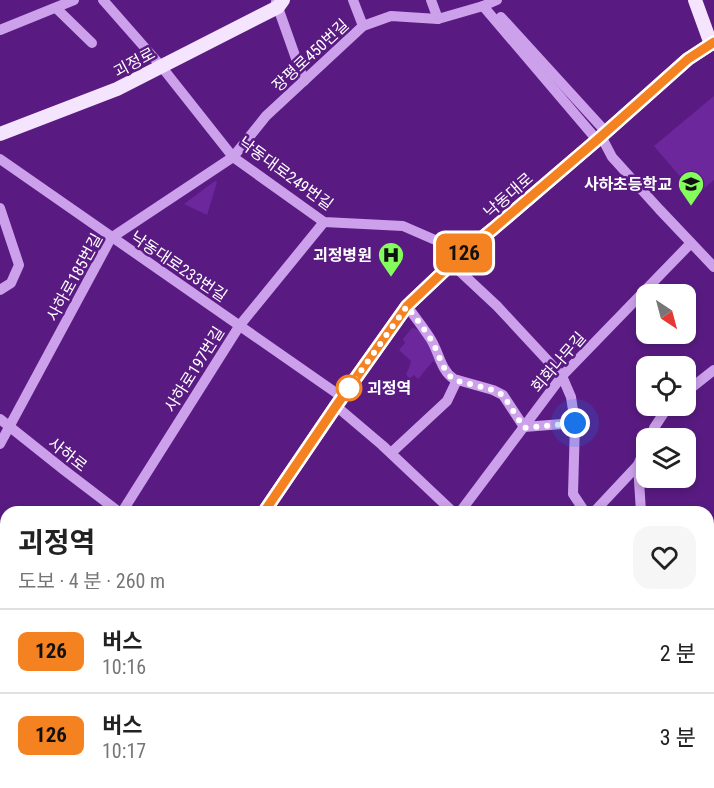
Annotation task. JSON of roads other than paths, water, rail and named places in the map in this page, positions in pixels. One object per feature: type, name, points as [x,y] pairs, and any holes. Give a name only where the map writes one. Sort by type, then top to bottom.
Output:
[{"type":"main road","points":[[695,0],[712,43]]},
{"type":"main road","name":"괴정로","points":[[1,129],[117,90],[279,2]]},
{"type":"main road","name":"낙동대로","points":[[268,506],[407,306],[457,259],[688,59],[712,43]]},
{"type":"street","points":[[0,30],[74,0]]},
{"type":"street","name":"낙동대로249번길","points":[[103,0],[161,66],[233,157],[324,222],[403,226],[449,246],[457,259],[497,306],[562,375]]},
{"type":"street","points":[[353,0],[363,26]]},
{"type":"street","points":[[431,0],[438,19]]},
{"type":"street","name":"괴정로","points":[[279,2],[304,81]]},
{"type":"street","points":[[489,3],[601,136],[612,157],[714,267]]},
{"type":"street","name":"장평로450번길","points":[[233,157],[266,116],[363,26],[391,16],[438,19],[489,3]]},
{"type":"street","points":[[56,8],[92,43]]},
{"type":"street","name":"사하로185번길","points":[[0,444],[111,238],[233,157]]},
{"type":"street","name":"낙동대로233번길","points":[[0,159],[240,326],[339,402],[447,506]]},
{"type":"street","points":[[0,208],[19,265],[11,283],[0,290]]},
{"type":"street","name":"사하로197번길","points":[[125,506],[240,326],[324,222]]},
{"type":"street","name":"회화나무길","points":[[465,506],[562,375],[691,243]]},
{"type":"street","points":[[407,306],[432,340],[449,376],[503,395],[524,428],[575,423]]},
{"type":"street","points":[[696,384],[714,370]]},
{"type":"street","points":[[562,375],[571,397],[575,423],[573,494],[581,506]]},
{"type":"street","points":[[391,453],[447,401],[457,380]]},
{"type":"street","name":"사하로","points":[[0,419],[112,506]]},
{"type":"street","points":[[600,506],[636,467]]},
{"type":"street","points":[[639,488],[641,506]]},
{"type":"place","name":"사하초등학교","points":[[691,207]]},
{"type":"place","name":"괴정병원","points":[[391,278]]},
{"type":"place","name":"괴정역","points":[[349,388]]}]
